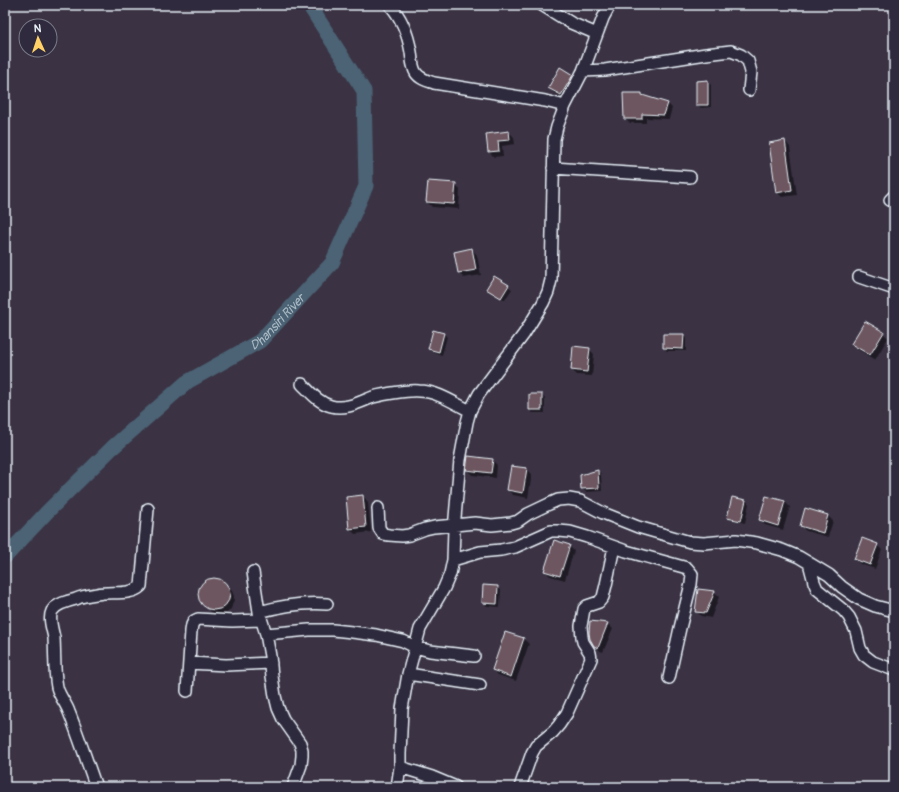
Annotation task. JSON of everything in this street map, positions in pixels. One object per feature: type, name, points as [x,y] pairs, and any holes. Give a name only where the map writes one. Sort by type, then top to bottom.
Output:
[{"type":"street","points":[[390,5],[400,18],[406,32],[413,67],[417,75],[426,81],[545,101],[564,106]]},
{"type":"street","points":[[542,5],[571,23],[597,34]]},
{"type":"street","points":[[397,787],[400,767],[402,709],[408,674],[420,629],[444,588],[450,574],[453,556],[460,460],[467,422],[470,411],[479,394],[524,334],[548,292],[551,280],[554,139],[564,106],[584,71],[603,18],[610,5]]},
{"type":"street","points":[[584,71],[605,70],[731,51],[741,54],[748,61],[751,72],[749,90]]},
{"type":"street","points":[[553,168],[690,177]]},
{"type":"street","points":[[859,277],[894,289]]},
{"type":"street","points":[[302,384],[314,397],[331,406],[340,407],[374,397],[400,392],[418,391],[428,392],[440,396],[470,411]]},
{"type":"street","points":[[378,508],[379,528],[383,534],[409,535],[434,527],[454,527],[475,523],[492,525],[511,523],[518,521],[528,514],[558,500],[570,499],[580,501],[603,513],[638,527],[690,542],[704,543],[736,540],[757,543],[782,550],[799,557],[829,574],[842,587],[859,599],[875,606],[894,611]]},
{"type":"street","points":[[96,787],[68,709],[58,689],[51,613],[54,608],[80,597],[97,593],[131,591],[140,586],[148,509]]},
{"type":"street","points":[[453,556],[515,547],[551,532],[559,531],[570,532],[588,537],[626,551],[687,568],[692,574],[691,584],[670,678]]},
{"type":"street","points":[[520,787],[536,746],[553,732],[568,713],[591,658],[582,637],[581,626],[584,609],[587,606],[599,602],[603,597],[614,547]]},
{"type":"street","points":[[809,563],[817,589],[843,610],[849,617],[856,631],[860,648],[864,655],[873,662],[894,670]]},
{"type":"street","points":[[252,572],[260,616],[266,634],[278,708],[283,719],[300,743],[302,750],[300,765],[293,787]]},
{"type":"street","points":[[187,691],[188,664],[192,625],[194,621],[198,619],[232,621],[260,616],[282,606],[314,603],[327,604]]},
{"type":"street","points":[[266,634],[309,630],[333,630],[376,635],[403,641],[415,647],[430,651],[474,656]]},
{"type":"street","points":[[188,664],[226,665],[271,663]]},
{"type":"street","points":[[408,674],[480,686]]},
{"type":"street","points":[[400,767],[432,777],[456,787]]},
{"type":"building","points":[[560,67],[573,75],[561,95],[548,88]]},
{"type":"building","points":[[708,80],[708,105],[696,105],[696,81]]},
{"type":"building","points":[[623,93],[642,93],[642,95],[668,103],[664,115],[642,114],[642,119],[624,119]]},
{"type":"building","points":[[509,131],[510,140],[498,141],[499,151],[488,152],[486,134]]},
{"type":"building","points":[[785,140],[792,190],[776,193],[769,143]]},
{"type":"building","points":[[428,181],[456,183],[454,204],[426,202]]},
{"type":"building","points":[[472,248],[476,270],[458,273],[454,252]]},
{"type":"building","points":[[494,276],[509,285],[501,298],[486,289]]},
{"type":"building","points":[[865,321],[884,332],[870,355],[851,344]]},
{"type":"building","points":[[433,330],[444,333],[439,352],[428,349]]},
{"type":"building","points":[[663,334],[684,334],[683,349],[663,348]]},
{"type":"building","points":[[573,346],[590,348],[587,372],[571,370]]},
{"type":"building","points":[[529,394],[542,394],[542,410],[529,410]]},
{"type":"building","points":[[468,456],[493,459],[491,473],[466,470]]},
{"type":"building","points":[[511,466],[527,468],[523,493],[507,490]]},
{"type":"building","points":[[598,470],[599,488],[581,489],[580,475]]},
{"type":"building","points":[[363,495],[366,527],[349,529],[346,497]]},
{"type":"building","points":[[766,496],[785,501],[778,526],[759,520]]},
{"type":"building","points":[[732,497],[746,500],[741,521],[727,518]]},
{"type":"building","points":[[805,508],[828,515],[823,533],[800,526]]},
{"type":"building","points":[[862,538],[878,544],[870,565],[854,559]]},
{"type":"building","points":[[554,540],[570,545],[560,576],[544,571]]},
{"type":"building","points":[[214,578],[220,579],[227,585],[230,594],[229,600],[223,607],[214,610],[208,609],[201,603],[198,594],[199,588],[205,581]]},
{"type":"building","points":[[483,585],[498,586],[497,604],[482,603]]},
{"type":"building","points":[[698,589],[715,591],[706,613],[695,612]]},
{"type":"building","points":[[590,621],[608,623],[598,648],[594,646],[590,639]]},
{"type":"building","points":[[505,632],[524,638],[511,677],[492,670]]},
{"type":"waterway","name":"Dhansiri River","points":[[5,557],[48,511],[112,448],[187,382],[260,341],[332,263],[366,186],[364,91],[309,5]]}]
